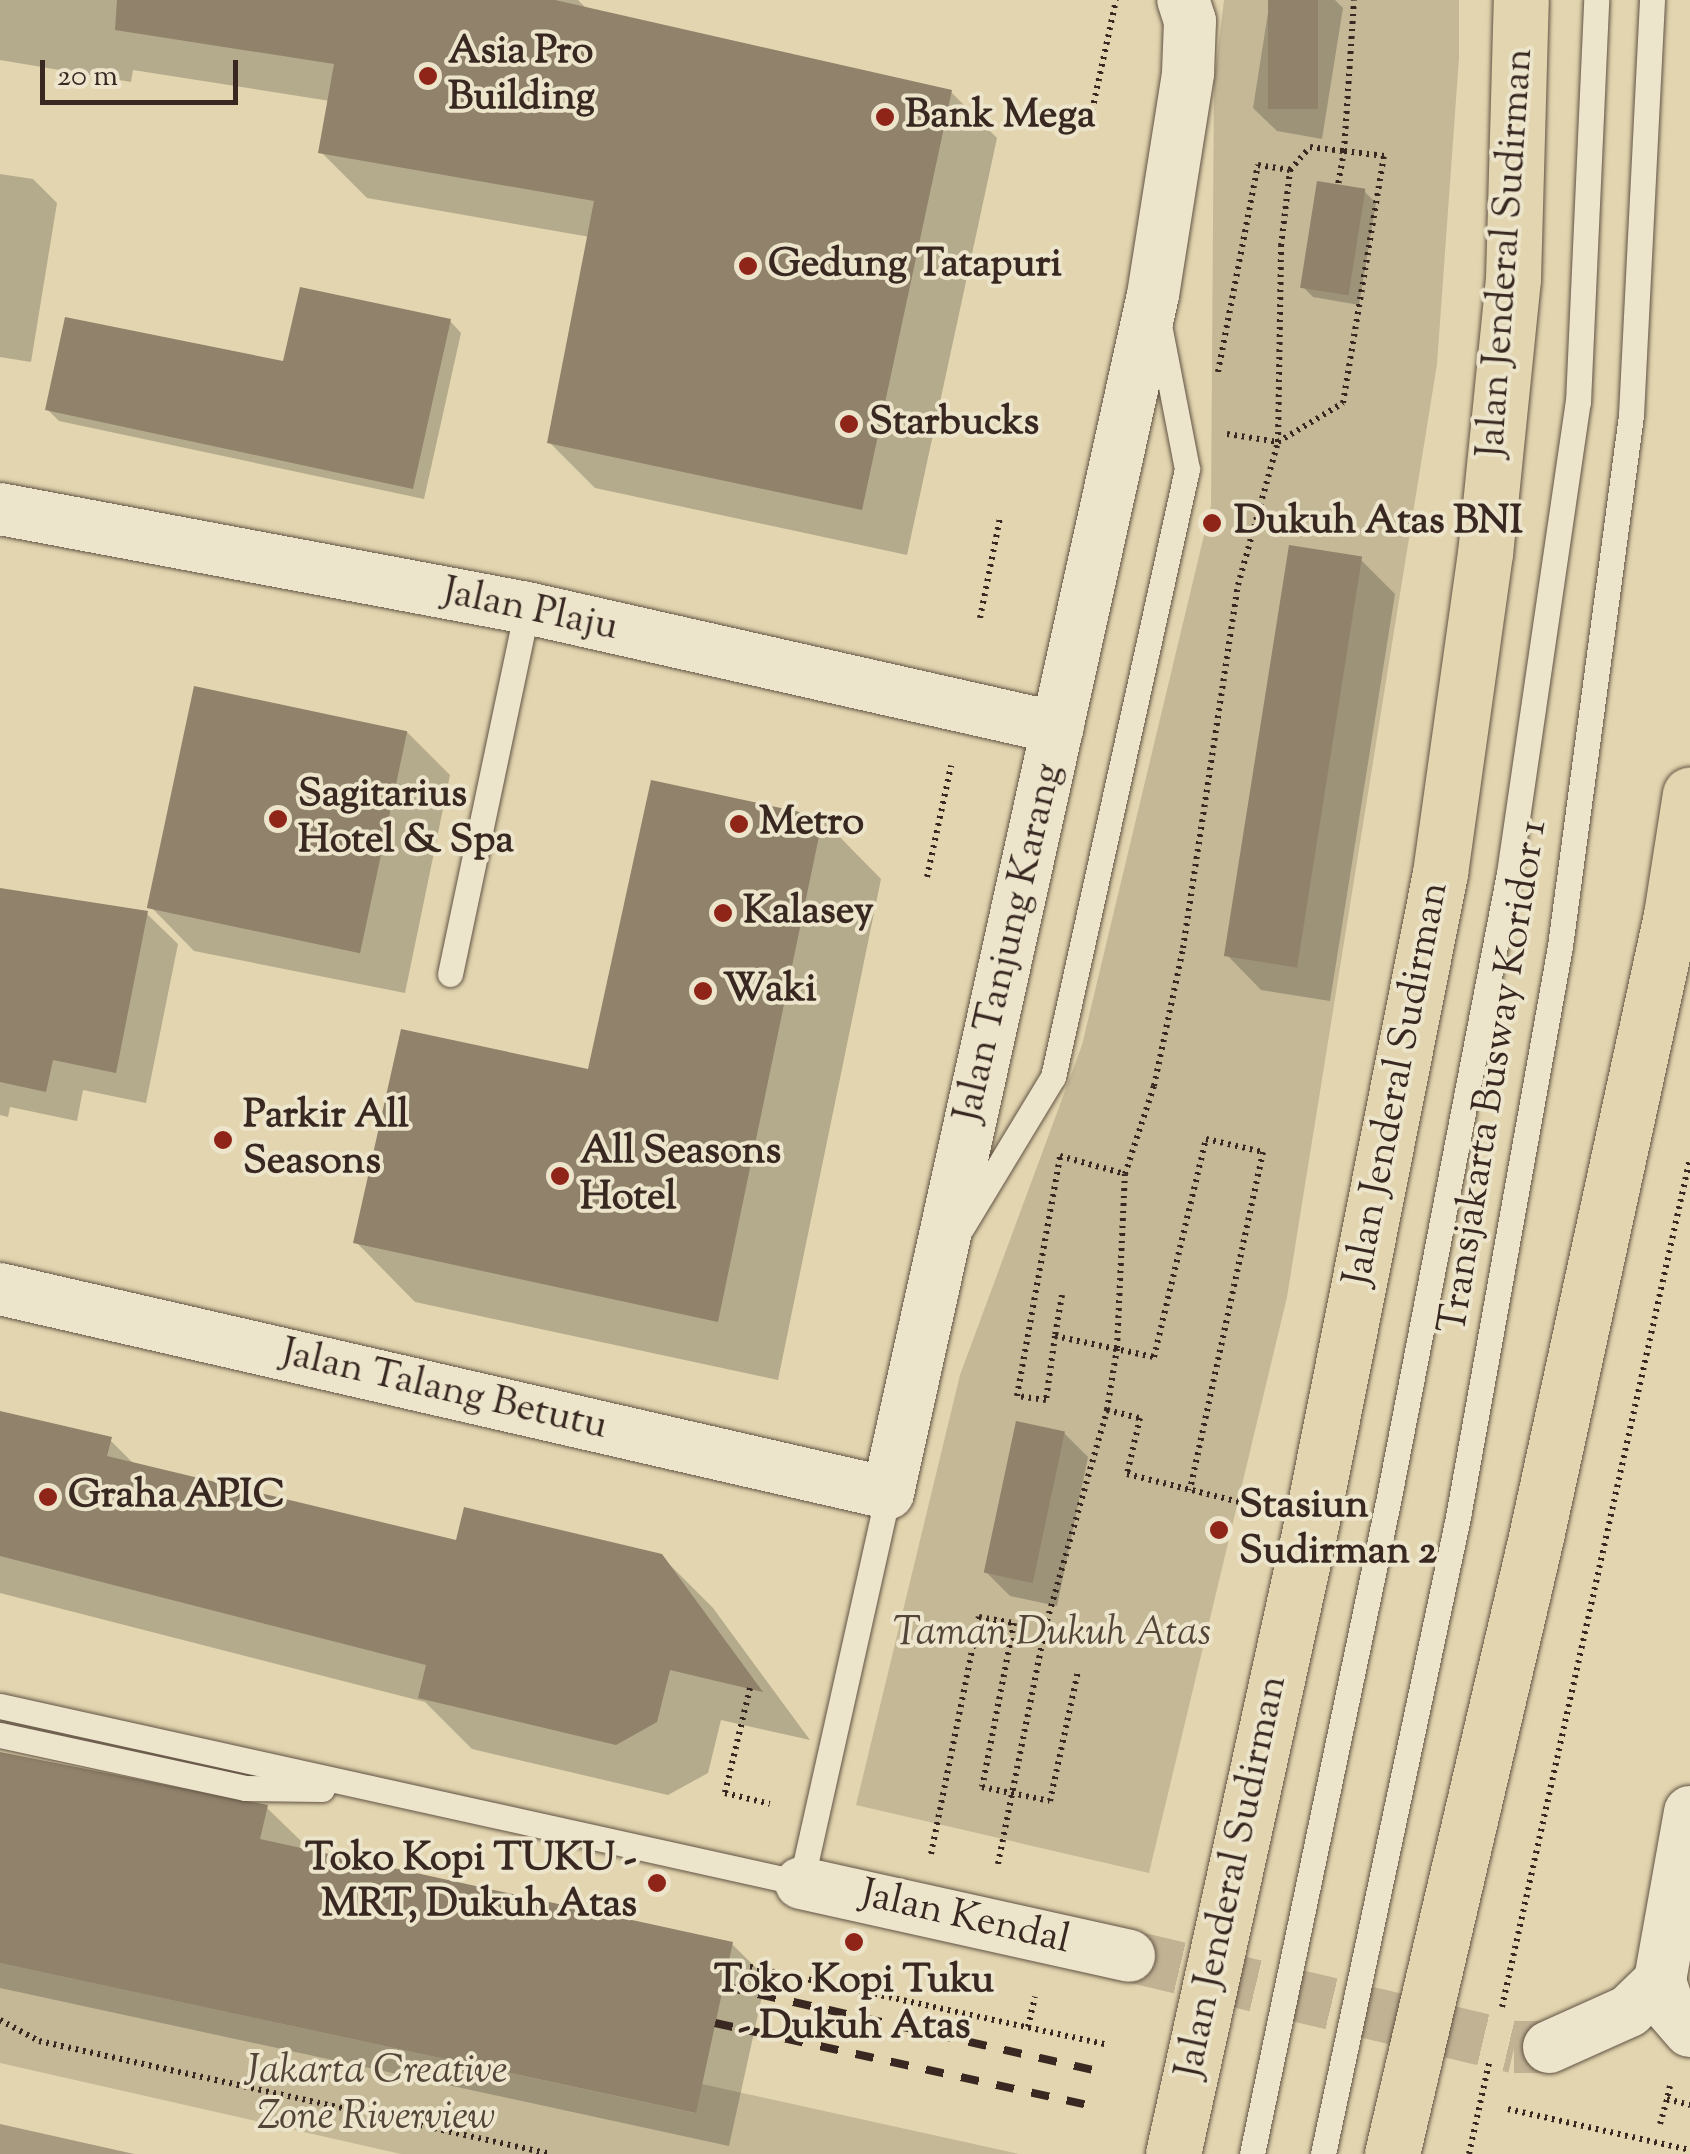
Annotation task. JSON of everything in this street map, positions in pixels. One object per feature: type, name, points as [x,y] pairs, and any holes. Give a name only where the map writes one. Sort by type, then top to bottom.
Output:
[{"type":"main road","name":"Jalan Jenderal Sudirman","points":[[1173,2154],[1312,1520],[1440,874],[1485,554],[1513,279],[1522,0]]},
{"type":"main road","points":[[1392,2154],[1540,1518],[1671,915],[1690,794]]},
{"type":"street","name":"Jalan Tanjung Karang","points":[[888,1493],[1153,295],[1188,72],[1190,22],[1183,0]]},
{"type":"street","name":"Jalan Plaju","points":[[0,508],[527,608],[1058,728]]},
{"type":"street","name":"Jalan Talang Betutu","points":[[0,1289],[888,1493]]},
{"type":"street","points":[[1549,2047],[1628,2011],[1660,1981],[1690,1812]]},
{"type":"street","name":"Jalan Kendal","points":[[801,1883],[1130,1956]]},
{"type":"street","points":[[1660,1981],[1687,2029]]},
{"type":"lane","name":"Transjakarta Busway Koridor 1","points":[[1252,2154],[1389,1497],[1509,874],[1578,402],[1596,0]]},
{"type":"lane","name":"Transjakarta Busway Koridor 1","points":[[1323,2154],[1458,1517],[1560,946],[1631,415],[1652,0]]},
{"type":"lane","points":[[938,1268],[1053,1076],[1062,1039],[1187,469],[1153,295]]},
{"type":"lane","points":[[450,974],[527,608]]},
{"type":"lane","name":"Jalan Tanjung Karang","points":[[801,1883],[888,1493]]},
{"type":"lane","points":[[0,1706],[346,1786],[801,1883]]},
{"type":"lane","points":[[0,1735],[245,1788],[346,1786]]},
{"type":"path","points":[[1089,125],[1116,0]]},
{"type":"path","points":[[1338,184],[1344,151],[1354,0]]},
{"type":"path","points":[[997,1871],[1044,1628],[1106,1410],[1118,1348],[1125,1174],[1154,1086],[1183,948],[1238,586],[1278,442],[1280,246],[1290,170],[1310,148],[1384,156],[1342,403],[1278,442],[1225,433]]},
{"type":"path","points":[[1214,389],[1258,165],[1290,170]]},
{"type":"path","points":[[980,618],[1000,518]]},
{"type":"path","points":[[927,877],[956,747]]},
{"type":"path","points":[[1056,1336],[1154,1357],[1206,1138],[1263,1152],[1190,1490],[1127,1474],[1140,1418],[1106,1410]]},
{"type":"path","points":[[1062,1295],[1046,1400],[1018,1396],[1060,1156],[1125,1174]]},
{"type":"path","points":[[1500,2019],[1690,1158]]},
{"type":"path","points":[[946,1782],[979,1617],[1014,1623],[982,1787],[1050,1802],[1078,1672]]},
{"type":"path","points":[[750,1688],[725,1793],[780,1806]]},
{"type":"path","points":[[728,1962],[1108,2045]]},
{"type":"path","points":[[0,2020],[39,2040],[551,2154]]},
{"type":"path","points":[[1468,2154],[1491,2058]]},
{"type":"path","points":[[1660,2124],[1667,2099]]},
{"type":"path","points":[[1508,2109],[1690,2150]]},
{"type":"green space","name":"Taman Dukuh Atas","points":[[1224,0],[1459,0],[1459,58],[1437,364],[1287,1297],[1149,1873],[856,1805],[960,1375],[1082,1045],[1211,506],[1214,82]]},
{"type":"green space","name":"Jakarta Creative Zone Riverview","points":[[0,1963],[695,2113],[702,2084],[1019,2154],[401,2154],[0,2063]]},
{"type":"shaded area","points":[[0,2124],[134,2154],[0,2154]]},
{"type":"building","name":"Gedung Tatapuri","points":[[117,0],[555,0],[952,90],[862,510],[547,443],[594,201],[318,153],[334,64],[115,30]]},
{"type":"building","points":[[1268,0],[1318,0],[1318,109],[1268,109]]},
{"type":"building","points":[[1317,181],[1365,189],[1349,295],[1300,288]]},
{"type":"building","points":[[300,287],[451,319],[413,489],[45,410],[65,317],[283,361]]},
{"type":"building","points":[[1289,545],[1362,557],[1297,967],[1224,956]]},
{"type":"building","name":"Sagitarius Hotel & Spa","points":[[194,686],[407,731],[360,953],[147,908]]},
{"type":"building","name":"All Seasons Hotel","points":[[651,780],[823,817],[718,1322],[353,1243],[401,1029],[588,1069]]},
{"type":"building","points":[[0,888],[148,911],[116,1073],[53,1060],[46,1092],[0,1082]]},
{"type":"building","points":[[0,1411],[112,1437],[107,1456],[456,1540],[464,1507],[662,1554],[763,1692],[670,1670],[657,1722],[616,1745],[418,1698],[426,1665],[0,1556]]},
{"type":"building","points":[[1016,1421],[1065,1431],[1033,1583],[984,1573]]},
{"type":"building","points":[[0,1752],[268,1805],[260,1839],[733,1942],[696,2113],[0,1963]]},
{"type":"tunnel","points":[[1129,1956],[1514,2047],[1549,2047]]},
{"type":"railway","points":[[723,1986],[1101,2072]]},
{"type":"railway","points":[[715,2023],[1094,2106]]},
{"type":"place","name":"Asia Pro Building","points":[[428,76]]},
{"type":"place","name":"Bank Mega","points":[[885,117]]},
{"type":"place","name":"Gedung Tatapuri","points":[[748,266]]},
{"type":"place","name":"Starbucks","points":[[849,424]]},
{"type":"place","name":"Dukuh Atas BNI","points":[[1212,523]]},
{"type":"place","name":"Sagitarius Hotel & Spa","points":[[278,819]]},
{"type":"place","name":"Metro","points":[[739,824]]},
{"type":"place","name":"Kalasey","points":[[723,913]]},
{"type":"place","name":"Waki","points":[[703,991]]},
{"type":"place","name":"Parkir All Seasons","points":[[223,1140]]},
{"type":"place","name":"All Seasons Hotel","points":[[560,1176]]},
{"type":"place","name":"Graha APIC","points":[[48,1497]]},
{"type":"place","name":"Stasiun Sudirman 2","points":[[1219,1530]]},
{"type":"place","name":"Toko Kopi TUKU - MRT, Dukuh Atas","points":[[657,1883]]},
{"type":"place","name":"Toko Kopi Tuku - Dukuh Atas","points":[[854,1942]]}]
